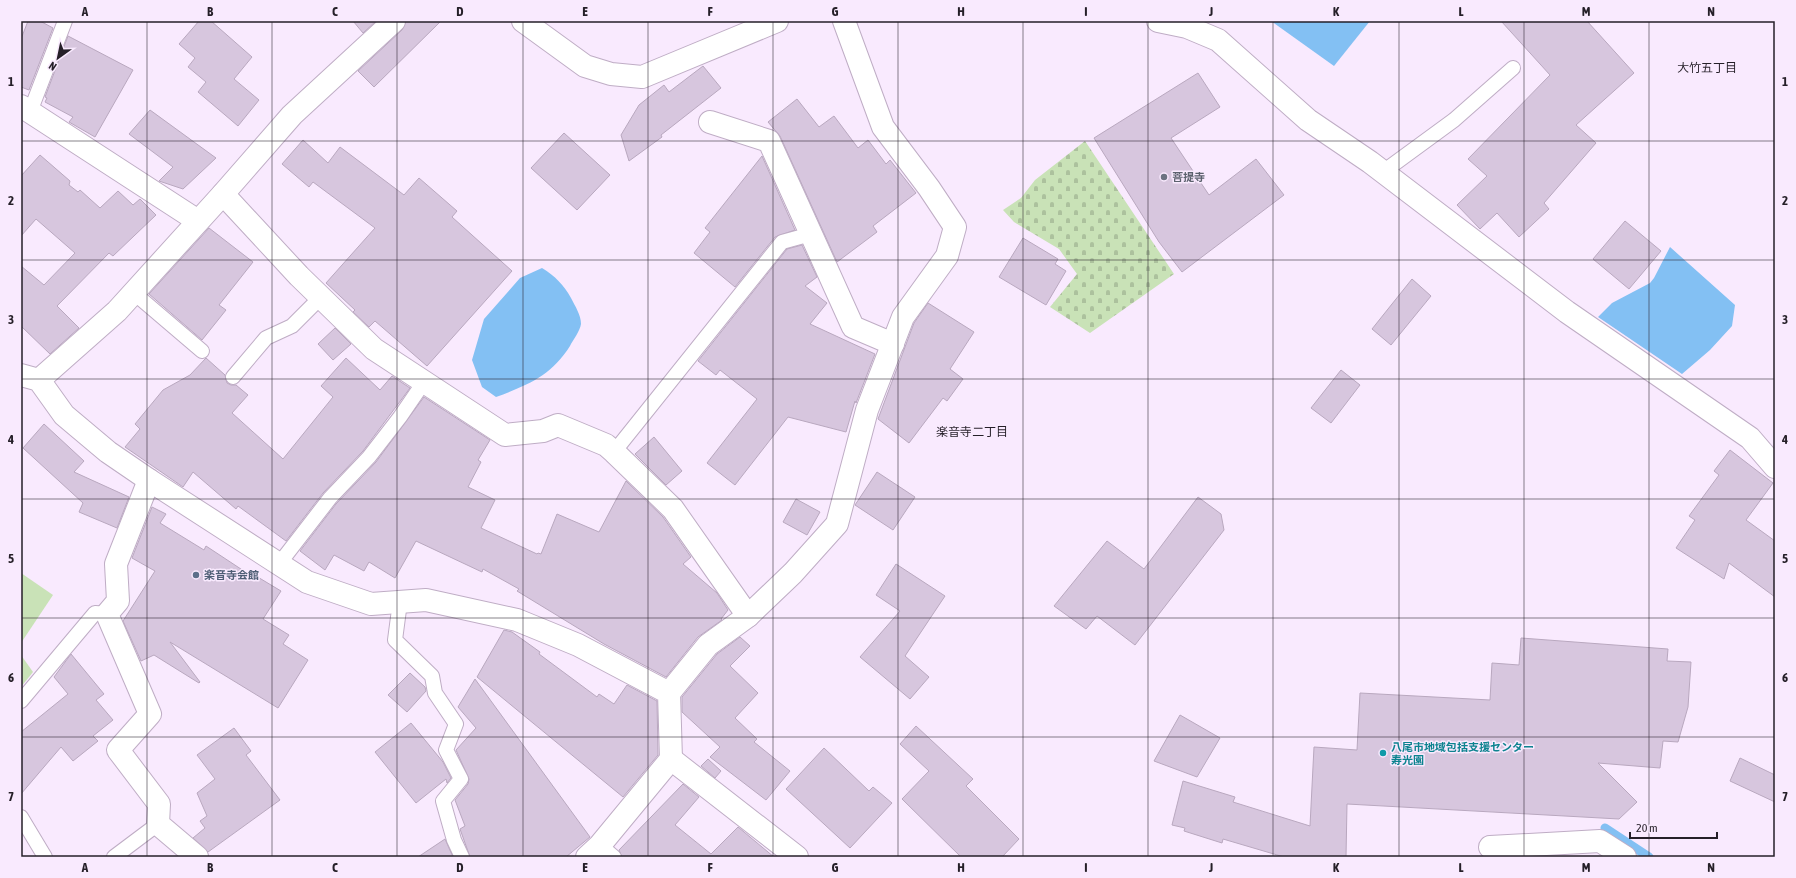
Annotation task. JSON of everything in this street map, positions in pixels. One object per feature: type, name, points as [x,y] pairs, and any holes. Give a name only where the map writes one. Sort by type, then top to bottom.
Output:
[{"type":"street","points":[[394,21],[292,115],[117,311],[30,377],[64,415],[108,452],[307,582],[371,604],[426,600],[517,620],[578,646],[669,693]]},
{"type":"street","points":[[523,21],[585,66],[611,74],[642,77],[777,21]]},
{"type":"street","points":[[600,853],[671,759],[669,693],[708,645],[748,616],[793,573],[837,524],[867,410],[903,317],[947,256],[955,227],[929,188],[883,127],[844,21]]},
{"type":"street","points":[[1158,21],[1187,27],[1218,40],[1308,120],[1383,172],[1567,312],[1750,438],[1775,467]]},
{"type":"street","points":[[25,109],[198,221]]},
{"type":"street","points":[[710,122],[769,141],[853,327],[893,344]]},
{"type":"street","points":[[223,194],[320,298],[374,349],[424,382],[505,435],[544,431],[558,425],[606,445],[673,509],[748,616]]},
{"type":"street","points":[[149,480],[116,564],[118,601],[107,614],[150,714],[118,750],[158,804],[158,824],[197,857]]},
{"type":"street","points":[[671,759],[797,857]]},
{"type":"street","points":[[1490,847],[1600,841],[1625,857]]},
{"type":"lane","points":[[25,109],[65,21]]},
{"type":"lane","points":[[1383,172],[1454,120],[1513,68]]},
{"type":"lane","points":[[614,452],[782,242],[811,234]]},
{"type":"lane","points":[[134,293],[202,351]]},
{"type":"lane","points":[[233,377],[266,338],[292,326],[320,298]]},
{"type":"lane","points":[[279,564],[330,498],[378,446],[424,382]]},
{"type":"lane","points":[[400,602],[395,640],[432,676],[435,692],[456,724],[446,750],[461,779],[443,801],[454,840],[462,857]]},
{"type":"lane","points":[[21,701],[95,613],[107,614]]},
{"type":"lane","points":[[21,817],[45,857]]},
{"type":"lane","points":[[114,857],[158,824]]},
{"type":"green space","points":[[1085,141],[1174,274],[1090,333],[1050,307],[1077,274],[1059,249],[1014,222],[1003,210],[1021,198],[1035,180]]},
{"type":"green space","points":[[21,573],[53,595],[21,643]]},
{"type":"green space","points":[[21,655],[33,672],[21,687]]},
{"type":"water","points":[[1271,21],[1370,21],[1334,66]]},
{"type":"water","points":[[1670,247],[1735,305],[1732,326],[1710,350],[1682,374],[1598,317],[1612,303],[1650,283]]},
{"type":"water","points":[[542,268],[559,281],[568,293],[579,314],[581,321],[580,327],[563,356],[547,372],[528,384],[496,397],[482,387],[472,360],[484,319],[520,278]]},
{"type":"building","points":[[28,21],[40,21],[53,28],[29,90],[21,87],[21,39]]},
{"type":"building","points":[[199,21],[211,21],[252,57],[234,79],[259,100],[238,126],[198,92],[206,82],[188,67],[195,58],[179,44]]},
{"type":"building","points":[[353,21],[376,21],[363,33]]},
{"type":"building","points":[[406,21],[441,21],[374,87],[358,71],[402,30]]},
{"type":"building","points":[[1501,21],[1587,21],[1634,73],[1576,125],[1596,143],[1544,203],[1549,209],[1519,237],[1497,213],[1480,229],[1457,205],[1487,176],[1468,159],[1550,75]]},
{"type":"building","points":[[68,36],[133,70],[95,137],[69,122],[73,117],[45,102],[47,98],[45,97]]},
{"type":"building","points":[[703,66],[721,88],[661,135],[662,137],[629,161],[621,135],[639,105],[664,85],[669,92]]},
{"type":"building","points":[[1198,73],[1220,107],[1171,138],[1209,195],[1256,159],[1284,195],[1182,272],[1159,242],[1094,138]]},
{"type":"building","points":[[797,99],[819,127],[834,116],[858,148],[868,140],[886,164],[890,160],[916,193],[873,226],[877,232],[837,262],[780,136],[768,122]]},
{"type":"building","points":[[150,110],[216,158],[183,189],[159,181],[173,167],[129,134]]},
{"type":"building","points":[[564,133],[610,175],[577,210],[531,168]]},
{"type":"building","points":[[303,140],[328,163],[340,147],[404,195],[419,178],[457,211],[452,217],[512,271],[427,366],[375,321],[369,327],[353,312],[355,310],[326,283],[375,228],[313,182],[309,187],[282,164]]},
{"type":"building","points":[[40,155],[70,181],[69,185],[78,192],[80,190],[100,208],[118,191],[133,205],[140,199],[156,215],[113,256],[109,253],[57,306],[79,328],[50,354],[21,326],[21,266],[44,285],[75,253],[36,219],[21,236],[21,176]]},
{"type":"building","points":[[762,156],[795,230],[775,237],[735,287],[694,253],[710,232],[705,228]]},
{"type":"building","points":[[1625,221],[1661,251],[1629,289],[1593,259]]},
{"type":"building","points":[[209,228],[253,262],[219,305],[226,310],[202,340],[149,294]]},
{"type":"building","points":[[1023,238],[1058,259],[1055,264],[1066,271],[1046,305],[999,277]]},
{"type":"building","points":[[802,245],[817,277],[805,286],[827,303],[810,324],[875,354],[856,403],[855,401],[846,432],[788,417],[735,485],[707,463],[757,399],[720,370],[716,375],[698,361],[787,249]]},
{"type":"building","points":[[1412,279],[1431,296],[1391,345],[1372,329]]},
{"type":"building","points":[[928,303],[974,332],[950,369],[963,379],[947,401],[943,398],[909,443],[878,419],[914,323]]},
{"type":"building","points":[[335,328],[351,344],[333,360],[318,344]]},
{"type":"building","points":[[206,358],[225,375],[227,383],[236,385],[248,395],[232,413],[283,459],[333,397],[321,386],[346,358],[380,390],[392,376],[410,388],[363,451],[323,493],[286,541],[238,506],[236,509],[193,472],[183,487],[125,447],[140,429],[135,424],[163,390],[190,375]]},
{"type":"building","points":[[1341,370],[1360,385],[1331,423],[1311,408]]},
{"type":"building","points":[[424,397],[490,440],[478,460],[481,462],[468,487],[495,500],[481,528],[537,554],[541,554],[557,514],[599,532],[626,481],[663,517],[691,557],[683,564],[717,593],[728,610],[721,619],[722,620],[698,637],[666,677],[604,644],[517,591],[519,589],[483,569],[482,572],[416,541],[395,578],[369,562],[364,571],[334,555],[325,570],[300,551],[336,504],[376,462]]},
{"type":"building","points":[[44,424],[84,461],[74,472],[129,497],[117,528],[79,512],[83,503],[23,448]]},
{"type":"building","points":[[654,437],[682,471],[666,485],[635,454]]},
{"type":"building","points":[[1730,450],[1773,483],[1746,520],[1775,541],[1775,597],[1729,563],[1724,579],[1676,548],[1695,520],[1689,516],[1719,475],[1714,471]]},
{"type":"building","points":[[877,472],[915,497],[893,530],[855,505]]},
{"type":"building","points":[[1198,497],[1221,514],[1224,530],[1135,645],[1097,616],[1086,629],[1054,606],[1107,541],[1144,569]]},
{"type":"building","points":[[796,499],[820,512],[807,535],[783,522]]},
{"type":"building","points":[[152,507],[166,514],[160,523],[204,550],[206,546],[250,575],[251,573],[281,591],[263,619],[289,635],[283,644],[308,660],[278,708],[170,642],[200,682],[199,683],[154,655],[141,661],[123,621],[155,571],[132,558]]},
{"type":"building","points":[[896,564],[945,596],[905,656],[929,677],[910,699],[860,657],[900,611],[876,595]]},
{"type":"building","points":[[504,630],[512,632],[540,652],[539,654],[597,697],[599,694],[614,704],[627,685],[657,701],[658,755],[623,797],[477,677]]},
{"type":"building","points":[[740,637],[750,646],[730,666],[758,693],[735,718],[757,739],[754,742],[790,771],[766,800],[710,757],[720,747],[682,712],[682,697],[717,654]]},
{"type":"building","points":[[1521,638],[1668,649],[1667,661],[1691,662],[1688,707],[1678,742],[1663,741],[1660,768],[1598,763],[1637,802],[1619,819],[1347,804],[1346,857],[1284,857],[1223,839],[1222,843],[1184,831],[1185,828],[1172,825],[1183,781],[1235,797],[1233,802],[1310,826],[1314,747],[1357,750],[1360,693],[1490,700],[1492,663],[1519,665]]},
{"type":"building","points":[[71,654],[104,694],[96,700],[113,720],[93,736],[98,741],[73,761],[61,747],[21,794],[21,732],[68,694],[54,677]]},
{"type":"building","points":[[410,673],[425,687],[426,691],[407,712],[388,695]]},
{"type":"building","points":[[475,679],[590,837],[566,857],[470,857],[460,829],[465,826],[455,800],[468,784],[469,779],[456,750],[476,728],[458,707]]},
{"type":"building","points":[[1180,715],[1220,738],[1197,777],[1154,761]]},
{"type":"building","points":[[411,723],[443,762],[451,778],[447,783],[446,779],[416,803],[375,752]]},
{"type":"building","points":[[916,726],[973,779],[966,786],[1019,839],[1002,857],[961,857],[902,799],[929,771],[900,744]]},
{"type":"building","points":[[234,728],[251,751],[246,755],[280,800],[208,852],[193,838],[205,828],[200,821],[207,816],[197,793],[215,779],[197,755]]},
{"type":"building","points":[[824,748],[869,791],[873,787],[892,803],[850,848],[786,789]]},
{"type":"building","points":[[1740,758],[1775,775],[1775,802],[1730,781]]},
{"type":"building","points":[[708,759],[721,771],[715,778],[701,766]]},
{"type":"building","points":[[683,784],[699,797],[675,825],[711,854],[738,827],[774,857],[622,857],[619,850]]},
{"type":"building","points":[[445,839],[453,857],[418,857]]},
{"type":"waterway","points":[[1605,828],[1649,857]]},
{"type":"place","name":"菩提寺","points":[[1164,177]]},
{"type":"place","name":"楽音寺会館","points":[[196,575]]},
{"type":"place","name":"八尾市地域包括支援センター 寿光園","points":[[1383,753]]},
{"type":"district","name":"大竹五丁目","points":[[1707,68]]},
{"type":"district","name":"楽音寺二丁目","points":[[972,432]]}]
